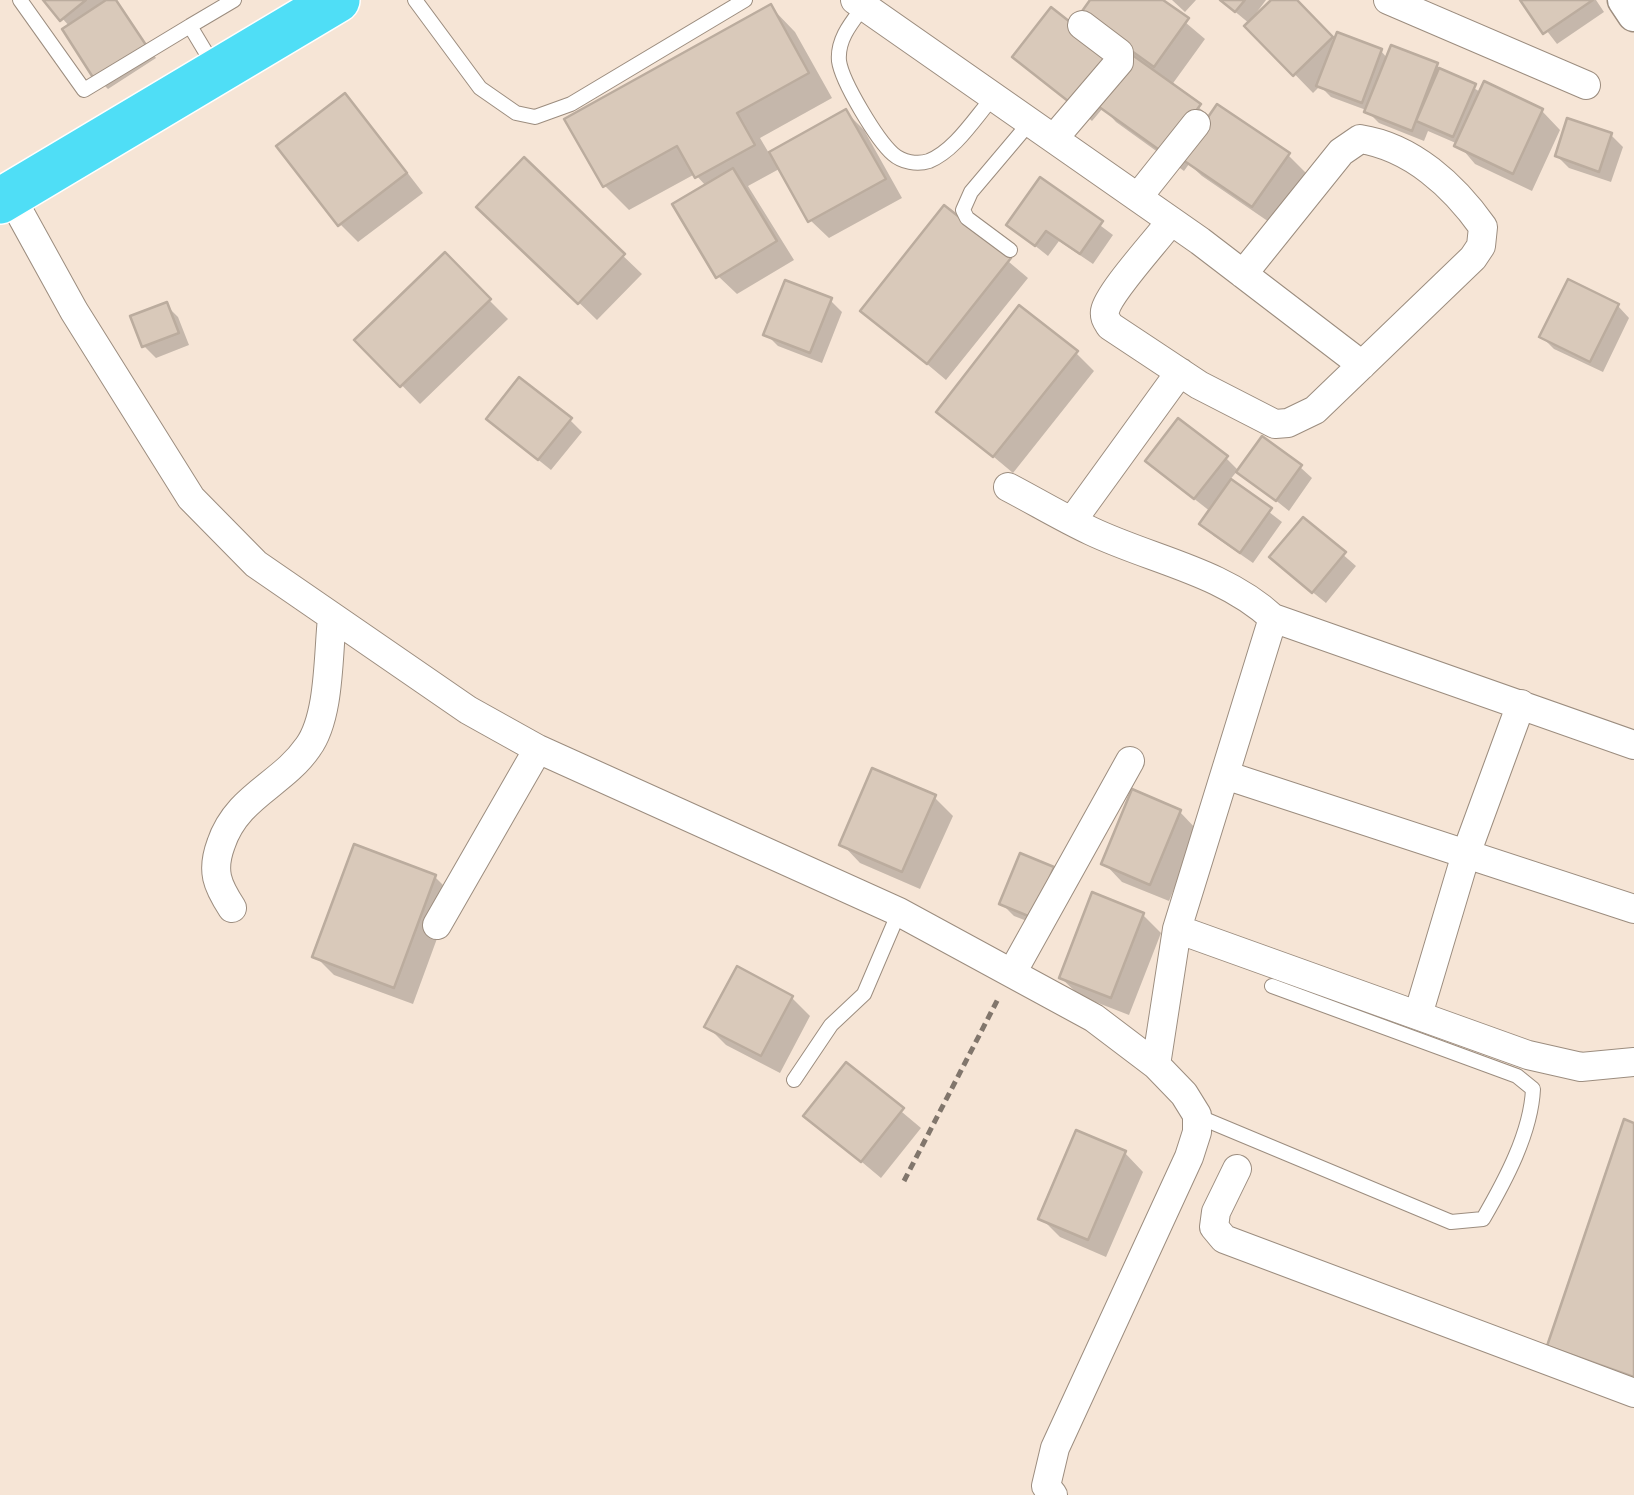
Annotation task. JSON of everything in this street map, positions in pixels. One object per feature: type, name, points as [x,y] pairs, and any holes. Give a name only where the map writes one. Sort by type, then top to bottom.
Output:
[{"type":"highway","points":[[5,198],[336,0]]},
{"type":"street","points":[[1388,0],[1586,86]]},
{"type":"street","points":[[1624,0],[1634,16]]},
{"type":"street","points":[[860,3],[1055,137],[1362,365]]},
{"type":"street","points":[[1055,137],[1119,62],[1119,54],[1082,25]]},
{"type":"street","points":[[1138,197],[1196,124]]},
{"type":"street","points":[[1171,221],[1113,296],[1104,312],[1110,326],[1180,372],[1274,424],[1288,423],[1315,410],[1474,258],[1481,246],[1484,226],[1439,176],[1380,144],[1360,140],[1350,143],[1243,274]]},
{"type":"street","points":[[5,198],[192,498],[256,564],[468,710],[538,749],[900,912],[1094,1018],[1156,1065],[1184,1094],[1196,1116],[1197,1132],[1189,1157],[1056,1448],[1045,1492]]},
{"type":"street","points":[[1072,521],[1180,372]]},
{"type":"street","points":[[1008,487],[1072,521],[1220,582],[1252,598],[1273,618],[1634,745]]},
{"type":"street","points":[[232,908],[216,884],[214,866],[221,842],[232,817],[309,746],[321,721],[332,618]]},
{"type":"street","points":[[1156,1065],[1176,929],[1273,618]]},
{"type":"street","points":[[1418,1015],[1466,854],[1521,704]]},
{"type":"street","points":[[438,925],[538,749]]},
{"type":"street","points":[[1012,973],[1130,761]]},
{"type":"street","points":[[1225,775],[1634,909]]},
{"type":"street","points":[[1176,929],[1528,1054],[1581,1066],[1634,1062]]},
{"type":"street","points":[[1237,1168],[1216,1212],[1214,1228],[1224,1239],[1634,1393]]},
{"type":"lane","points":[[20,0],[84,90],[234,0]]},
{"type":"lane","points":[[415,0],[480,88],[516,113],[534,117],[571,104],[745,0]]},
{"type":"lane","points":[[860,3],[841,42],[839,60],[880,139],[895,156],[912,163],[929,160],[948,148],[995,94]]},
{"type":"lane","points":[[190,26],[217,72]]},
{"type":"lane","points":[[1010,250],[962,210],[970,192],[1031,121]]},
{"type":"lane","points":[[794,1080],[831,1025],[864,994],[900,912]]},
{"type":"lane","points":[[1196,1116],[1451,1222],[1483,1218],[1498,1195],[1532,1111],[1533,1089],[1516,1076],[1272,986]]},
{"type":"path","points":[[904,1180],[1012,973]]},
{"type":"building","points":[[43,0],[86,0],[60,21]]},
{"type":"building","points":[[106,0],[116,0],[146,45],[94,79],[62,29]]},
{"type":"building","points":[[1090,0],[1163,0],[1189,18],[1154,67],[1080,14]]},
{"type":"building","points":[[1220,0],[1245,0],[1235,12]]},
{"type":"building","points":[[1271,0],[1297,0],[1333,37],[1293,76],[1244,26]]},
{"type":"building","points":[[1520,0],[1593,0],[1543,34]]},
{"type":"building","points":[[771,4],[809,73],[737,113],[755,145],[695,178],[677,146],[603,187],[564,119]]},
{"type":"building","points":[[1051,7],[1112,55],[1073,105],[1012,57]]},
{"type":"building","points":[[1337,32],[1382,49],[1362,103],[1316,86]]},
{"type":"building","points":[[1391,45],[1438,63],[1412,131],[1364,112]]},
{"type":"building","points":[[1131,54],[1201,104],[1165,154],[1095,104]]},
{"type":"building","points":[[1439,68],[1476,84],[1453,137],[1416,121]]},
{"type":"building","points":[[1484,81],[1543,109],[1513,174],[1454,146]]},
{"type":"building","points":[[345,93],[407,173],[338,226],[276,146]]},
{"type":"building","points":[[1217,104],[1290,153],[1252,207],[1180,158]]},
{"type":"building","points":[[846,109],[886,179],[808,222],[769,152]]},
{"type":"building","points":[[1567,118],[1612,133],[1599,172],[1555,156]]},
{"type":"building","points":[[524,157],[625,254],[578,304],[476,207]]},
{"type":"building","points":[[733,168],[777,241],[716,278],[672,204]]},
{"type":"building","points":[[1040,177],[1103,221],[1080,254],[1046,231],[1035,246],[1006,225]]},
{"type":"building","points":[[944,205],[1011,258],[927,364],[860,311]]},
{"type":"building","points":[[445,252],[491,299],[400,387],[354,340]]},
{"type":"building","points":[[1568,279],[1619,304],[1590,362],[1539,337]]},
{"type":"building","points":[[785,280],[832,298],[810,353],[763,335]]},
{"type":"building","points":[[167,302],[179,333],[142,347],[130,316]]},
{"type":"building","points":[[1019,305],[1078,351],[993,457],[936,412]]},
{"type":"building","points":[[519,377],[572,418],[538,460],[486,419]]},
{"type":"building","points":[[1178,418],[1228,456],[1194,499],[1145,461]]},
{"type":"building","points":[[1262,436],[1302,465],[1276,501],[1236,472]]},
{"type":"building","points":[[1231,479],[1272,508],[1240,553],[1199,524]]},
{"type":"building","points":[[1303,517],[1346,552],[1312,593],[1269,557]]},
{"type":"building","points":[[872,768],[936,795],[902,872],[839,845]]},
{"type":"building","points":[[1132,789],[1181,810],[1150,885],[1101,864]]},
{"type":"building","points":[[354,844],[436,875],[394,988],[312,957]]},
{"type":"building","points":[[1020,853],[1054,867],[1033,918],[999,904]]},
{"type":"building","points":[[1092,892],[1144,913],[1111,998],[1059,978]]},
{"type":"building","points":[[737,966],[793,996],[761,1056],[704,1027]]},
{"type":"building","points":[[846,1062],[904,1108],[861,1162],[803,1116]]},
{"type":"building","points":[[1624,1119],[1634,1123],[1634,1377],[1547,1346]]},
{"type":"building","points":[[1076,1130],[1126,1151],[1088,1240],[1038,1219]]}]
